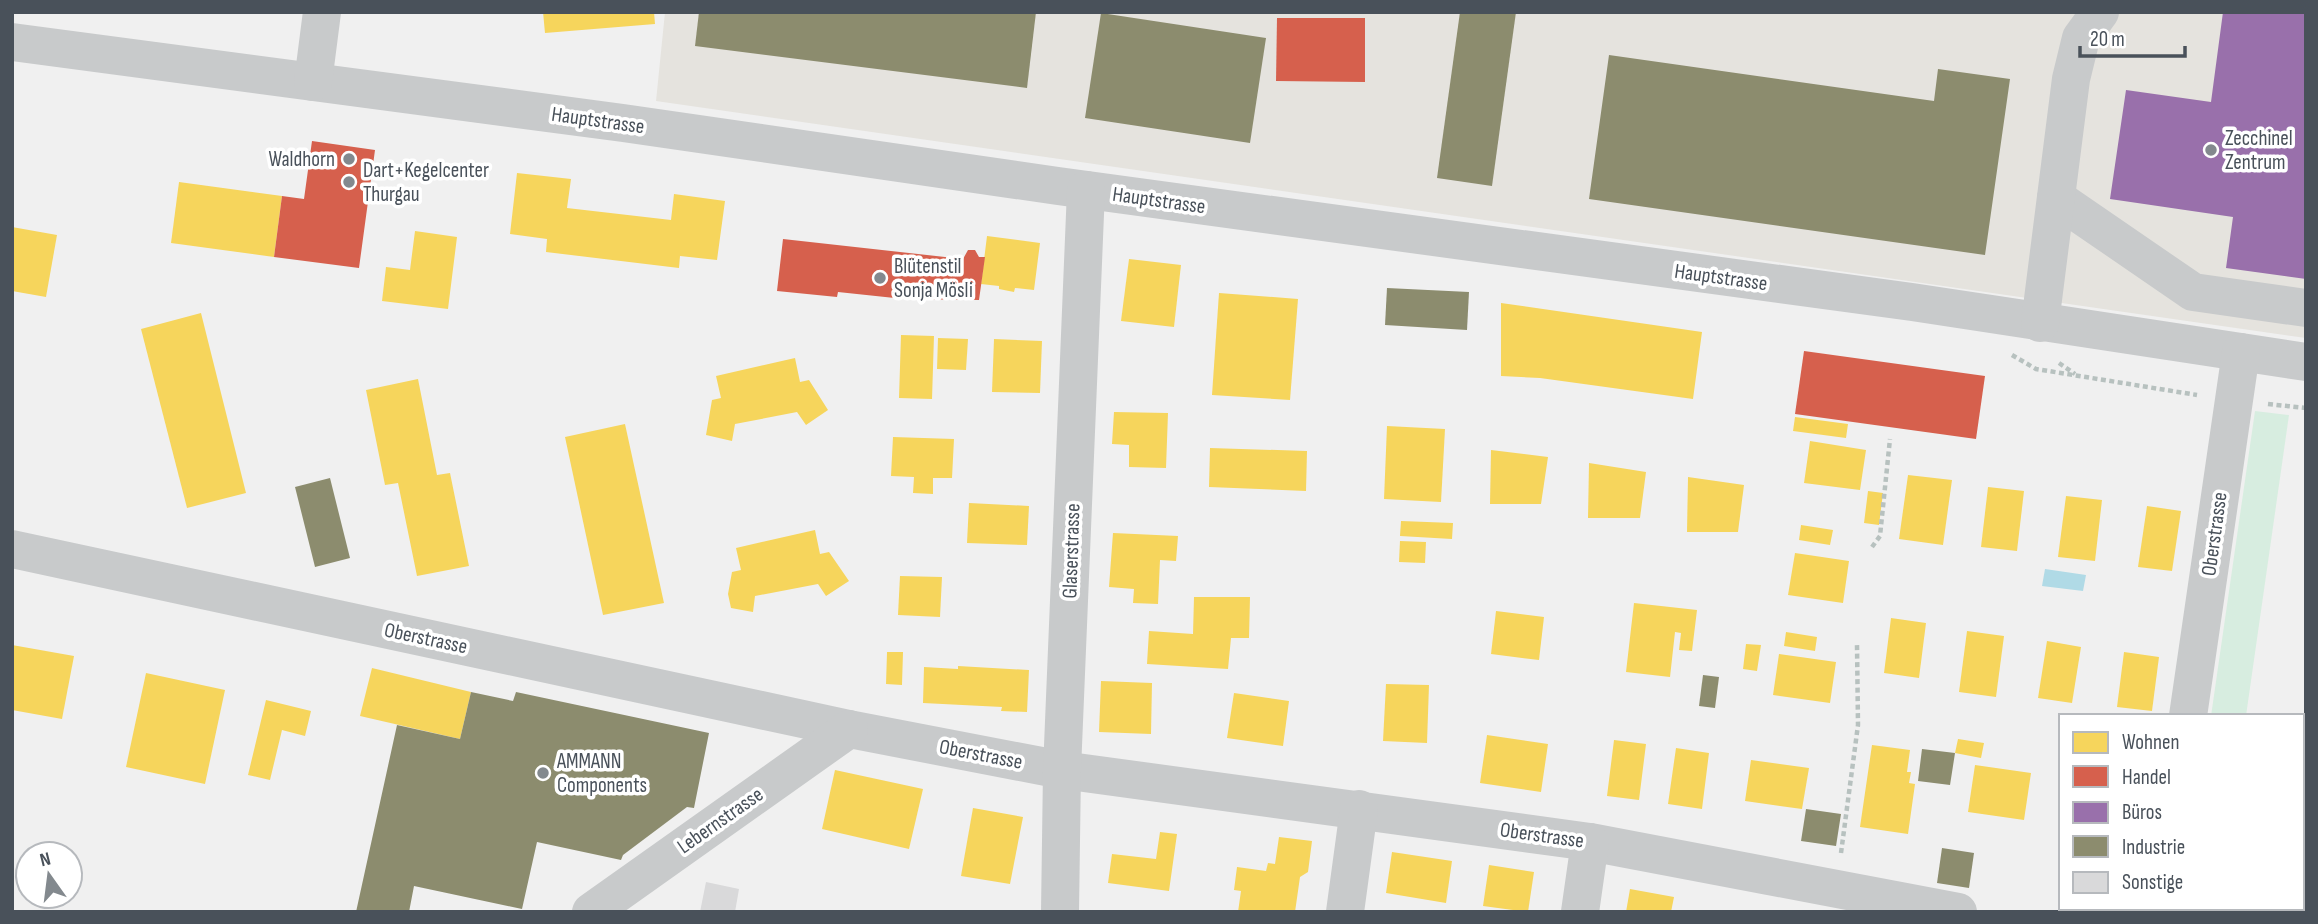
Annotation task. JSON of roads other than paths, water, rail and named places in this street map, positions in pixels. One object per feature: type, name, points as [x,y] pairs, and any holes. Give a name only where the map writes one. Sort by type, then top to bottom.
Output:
[{"type":"street","points":[[313,82],[322,12]]},
{"type":"street","points":[[2040,323],[2071,79],[2081,38],[2100,12]]},
{"type":"street","name":"Hauptstrasse","points":[[12,43],[623,123],[1086,190],[1912,302],[2306,362]]},
{"type":"street","points":[[12,72],[51,48]]},
{"type":"street","name":"Glaserstrasse","points":[[1060,912],[1062,770],[1086,190]]},
{"type":"street","points":[[2056,198],[2193,292],[2306,308]]},
{"type":"street","name":"Oberstrasse","points":[[2188,714],[2241,352]]},
{"type":"street","name":"Oberstrasse","points":[[12,550],[849,729],[1062,770],[1590,842],[1958,912]]},
{"type":"street","name":"Lebernstrasse","points":[[591,912],[849,729]]},
{"type":"street","points":[[1345,912],[1359,809]]},
{"type":"street","points":[[1580,912],[1590,842]]},
{"type":"water","points":[[2045,569],[2086,575],[2083,591],[2042,586]]},
{"type":"place","name":"Zecchinel Zentrum","points":[[2211,150]]},
{"type":"place","name":"Waldhorn","points":[[349,159]]},
{"type":"place","name":"Dart+Kegelcenter Thurgau","points":[[349,182]]},
{"type":"place","name":"Blütenstil Sonja Mösli","points":[[880,278]]},
{"type":"place","name":"AMMANN Components","points":[[543,773]]}]
